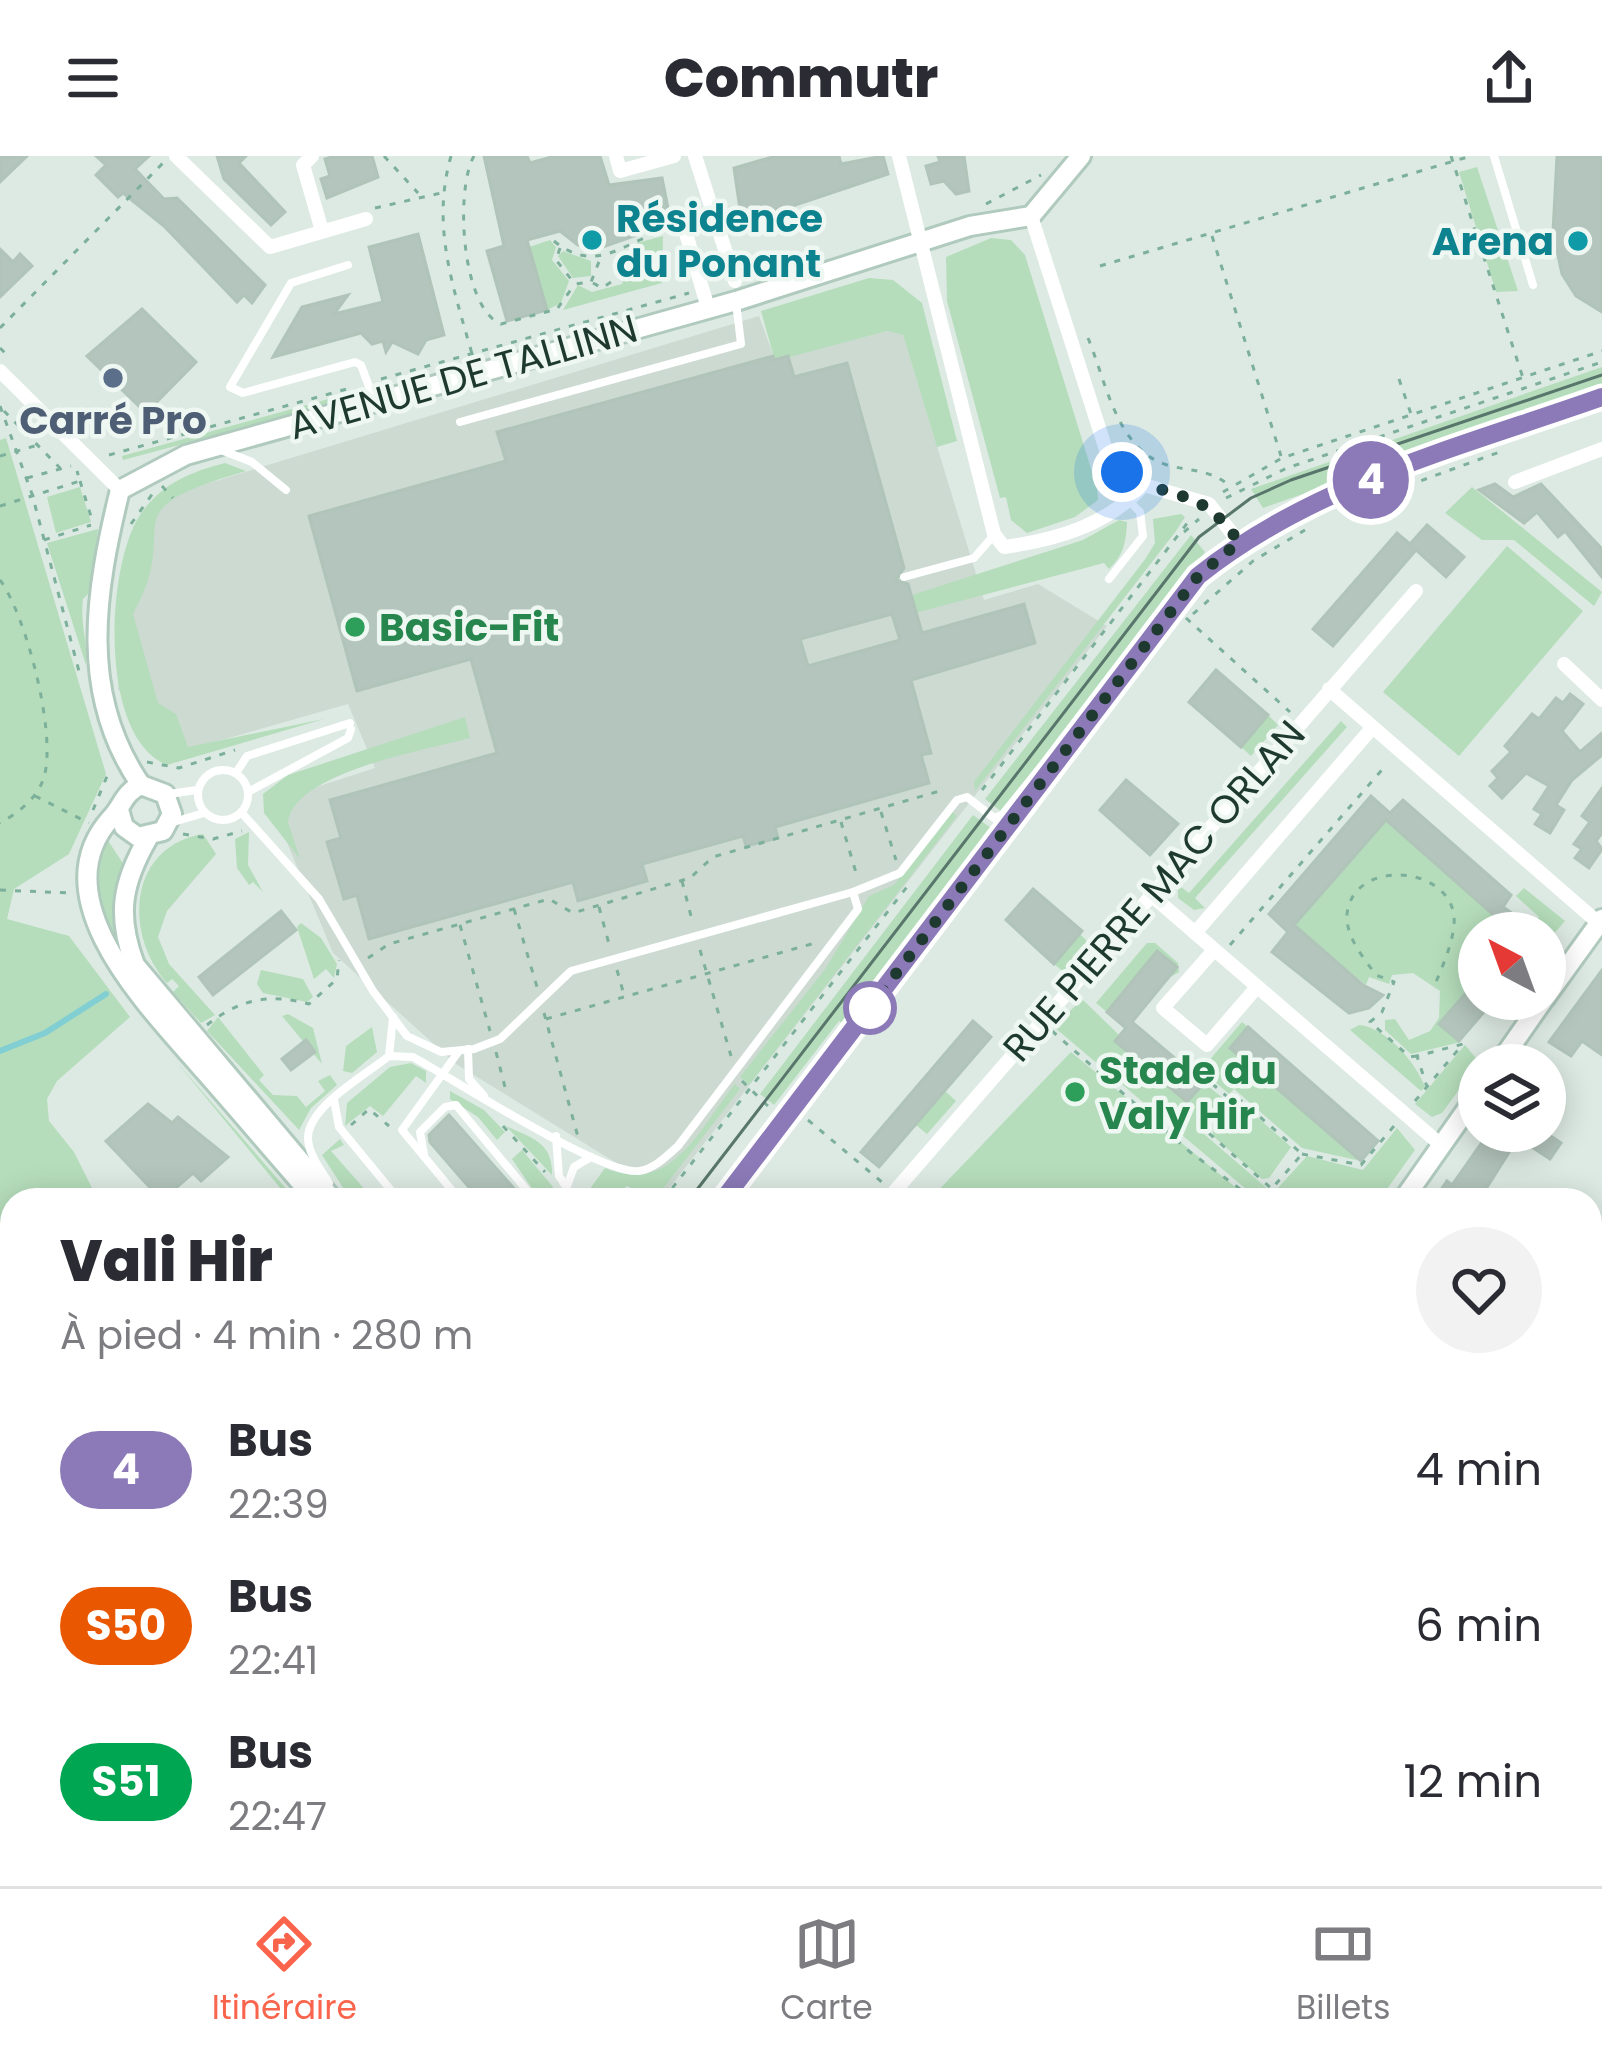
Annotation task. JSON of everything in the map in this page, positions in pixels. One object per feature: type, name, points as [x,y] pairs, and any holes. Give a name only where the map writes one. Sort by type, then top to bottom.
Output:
[{"type":"street","points":[[173,156],[270,247],[364,220]]},
{"type":"street","points":[[312,156],[303,165],[322,231]]},
{"type":"street","points":[[616,156],[620,171],[674,156]]},
{"type":"street","points":[[695,156],[735,291]]},
{"type":"street","points":[[899,156],[994,534],[1004,547],[1045,542],[1130,501],[1144,485]]},
{"type":"street","points":[[1081,156],[1031,217],[1103,445],[1122,472],[1144,485],[1211,506],[1239,542]]},
{"type":"street","name":"AVENUE DE TALLINN","points":[[120,490],[160,465],[371,392],[919,244],[992,220],[1031,217]]},
{"type":"street","points":[[683,223],[706,299]]},
{"type":"street","points":[[0,371],[120,490],[95,658],[97,689],[140,785],[165,794],[176,829],[148,838],[130,833],[119,810]]},
{"type":"street","points":[[745,1188],[901,968],[1198,576],[1239,542],[1316,500],[1602,397]]},
{"type":"street","points":[[1515,482],[1602,448]]},
{"type":"street","name":"RUE PIERRE MAC ORLAN","points":[[897,1188],[1416,591]]},
{"type":"street","points":[[1564,664],[1602,700]]},
{"type":"street","points":[[1328,689],[1601,923],[1566,970]]},
{"type":"street","name":"RUE PIERRE MAC ORLAN","points":[[1195,933],[1372,728]]},
{"type":"street","points":[[140,785],[126,794],[92,850],[90,902],[124,975],[306,1188]]},
{"type":"street","points":[[148,838],[122,888],[122,918],[135,965],[326,1188]]},
{"type":"street","points":[[1150,895],[1441,1145]]},
{"type":"street","points":[[1217,953],[1163,1008],[1207,1046],[1257,987]]},
{"type":"street","points":[[1411,1188],[1458,1121]]},
{"type":"street","points":[[733,1188],[789,1123]]},
{"type":"lane","points":[[1494,156],[1533,285]]},
{"type":"lane","points":[[348,265],[291,283],[230,387],[243,393],[355,362],[371,392]]},
{"type":"lane","points":[[460,422],[741,344],[735,291]]},
{"type":"lane","points":[[214,447],[252,462],[286,490]]},
{"type":"lane","points":[[1109,579],[1143,536],[1140,512],[1130,501]]},
{"type":"lane","points":[[904,577],[974,558],[994,534]]},
{"type":"lane","points":[[176,829],[205,813],[226,820],[241,812],[248,792],[348,738],[350,726],[247,756],[236,772]]},
{"type":"lane","points":[[241,812],[319,899],[407,1036],[441,1052],[493,1041],[571,971],[857,891],[900,873],[957,800],[967,797],[994,818],[1002,815],[1040,768],[1057,765]]},
{"type":"lane","points":[[165,794],[197,790],[212,771],[236,772]]},
{"type":"lane","points":[[236,772],[248,792]]},
{"type":"lane","points":[[197,790],[205,813]]},
{"type":"lane","points":[[330,1188],[308,1142],[318,1115],[389,1056],[413,1057],[494,1106],[592,1156],[640,1171],[660,1162],[736,1073],[845,929],[858,909],[857,891]]},
{"type":"lane","points":[[389,1056],[393,1017]]},
{"type":"lane","points":[[450,1188],[402,1130],[464,1050]]},
{"type":"lane","points":[[464,1050],[469,1079],[494,1106]]},
{"type":"lane","points":[[334,1100],[339,1126],[389,1188]]},
{"type":"lane","points":[[424,1155],[420,1132],[445,1107],[456,1105],[525,1188]]},
{"type":"lane","points":[[556,1136],[559,1176],[565,1185]]},
{"type":"lane","points":[[564,1188],[579,1160],[592,1156]]},
{"type":"path","points":[[0,328],[173,156]]},
{"type":"path","points":[[384,156],[419,194]]},
{"type":"path","points":[[451,156],[442,193],[440,237],[474,363]]},
{"type":"path","points":[[474,156],[462,195],[464,229],[470,270],[492,321],[501,324],[557,309],[575,284],[591,282],[602,287],[623,274],[624,250]]},
{"type":"path","points":[[1100,266],[1472,156]]},
{"type":"path","points":[[1452,159],[1523,380]]},
{"type":"path","points":[[1014,192],[1046,171]]},
{"type":"path","points":[[364,220],[359,211],[419,194],[442,193]]},
{"type":"path","points":[[554,241],[600,259],[624,250],[638,237],[683,223]]},
{"type":"path","points":[[1211,233],[1282,458]]},
{"type":"path","points":[[561,247],[554,256],[575,284]]},
{"type":"path","points":[[591,282],[600,259]]},
{"type":"path","points":[[107,456],[371,392],[706,299]]},
{"type":"path","points":[[1089,339],[1122,426],[1141,451],[1166,465],[1216,474],[1236,492]]},
{"type":"path","points":[[1178,537],[1231,486],[1282,458],[1602,351]]},
{"type":"path","points":[[1211,506],[1287,468],[1602,362]]},
{"type":"path","points":[[1399,379],[1412,416]]},
{"type":"path","points":[[0,406],[62,469]]},
{"type":"path","points":[[0,406],[32,494],[84,688]]},
{"type":"path","points":[[0,456],[38,446]]},
{"type":"path","points":[[1363,502],[1514,447]]},
{"type":"path","points":[[27,478],[75,465],[93,524],[44,540]]},
{"type":"path","points":[[111,529],[127,532],[166,478]]},
{"type":"path","points":[[0,506],[80,481]]},
{"type":"path","points":[[161,485],[173,498]]},
{"type":"path","points":[[1300,722],[1190,621],[1253,561],[1309,527]]},
{"type":"path","points":[[0,580],[20,618],[47,752],[35,796],[0,824]]},
{"type":"path","points":[[107,755],[111,772],[152,760],[179,768],[254,744],[257,753]]},
{"type":"path","points":[[1217,953],[1387,764]]},
{"type":"path","points":[[366,959],[389,944],[549,899],[573,913],[682,880],[713,857],[944,790]]},
{"type":"path","points":[[35,796],[87,822]]},
{"type":"path","points":[[880,809],[900,873]]},
{"type":"path","points":[[841,820],[857,891]]},
{"type":"path","points":[[176,829],[230,836],[251,824]]},
{"type":"path","points":[[1202,1074],[1231,1100],[1242,1101],[1302,1154],[1361,1165],[1463,1044],[1410,1057],[1370,1022],[1382,1012],[1394,982],[1376,975],[1348,926],[1347,910],[1364,886],[1408,875],[1436,884],[1444,893],[1455,921],[1434,987]]},
{"type":"path","points":[[682,880],[736,1073]]},
{"type":"path","points":[[0,890],[74,893],[90,902]]},
{"type":"path","points":[[514,909],[579,1139],[589,1145],[592,1156]]},
{"type":"path","points":[[546,1019],[815,944],[836,921],[845,929]]},
{"type":"path","points":[[460,924],[506,1087],[490,1092],[499,1121],[565,1185]]},
{"type":"path","points":[[202,1029],[231,1007],[267,994],[309,1004],[337,979],[339,961]]},
{"type":"path","points":[[1042,1022],[1190,1152],[1242,1188]]},
{"type":"path","points":[[1417,1056],[1427,1087]]},
{"type":"path","points":[[750,1091],[789,1123],[809,1120],[889,1188]]},
{"type":"path","points":[[1231,1100],[1204,1129],[1271,1188]]},
{"type":"path","points":[[369,1109],[390,1127]]},
{"type":"path","points":[[1273,1188],[1302,1154]]},
{"type":"shaded area","points":[[759,316],[775,360],[887,331],[903,335],[984,600],[1038,584],[1107,626],[669,1188],[638,1188],[626,1169],[456,1064],[333,953],[270,802],[375,768],[348,704],[165,756],[118,689],[133,527],[166,496]]},
{"type":"green space","points":[[1477,167],[1518,291],[1496,292],[1459,172]]},
{"type":"green space","points":[[663,236],[662,283],[563,310],[578,285],[592,292],[622,284],[637,243]]},
{"type":"green space","points":[[991,238],[1011,240],[1025,255],[1097,488],[1098,500],[1075,517],[1027,533],[1011,520],[1006,497],[1000,498],[947,301],[946,257]]},
{"type":"green space","points":[[550,240],[556,247],[552,260],[569,281],[561,303],[547,310],[529,247]]},
{"type":"green space","points":[[563,251],[591,261],[591,276],[573,278],[558,256]]},
{"type":"green space","points":[[869,278],[893,280],[922,303],[957,441],[937,447],[903,335],[887,331],[775,361],[761,311]]},
{"type":"green space","points":[[1602,367],[1602,389],[1263,508],[1251,489]]},
{"type":"green space","points":[[361,390],[355,398],[123,460],[122,456]]},
{"type":"green space","points":[[6,438],[106,774],[69,854],[14,889],[7,919],[69,936],[130,1017],[57,1081],[47,1099],[49,1121],[74,1152],[92,1188],[0,1188],[0,440]]},
{"type":"green space","points":[[225,463],[246,471],[175,498],[155,523],[147,583],[133,614],[158,703],[176,714],[188,747],[324,719],[167,765],[145,749],[129,722],[119,687],[115,609],[120,572],[129,539],[148,504],[177,481]]},
{"type":"green space","points":[[80,487],[91,522],[56,533],[47,497]]},
{"type":"green space","points":[[1472,487],[1602,592],[1594,606],[1514,540],[1482,540],[1445,513]]},
{"type":"green space","points":[[1185,517],[1176,531],[975,791],[974,782],[1146,558],[1155,543],[1153,519]]},
{"type":"green space","points":[[1119,520],[1127,522],[1125,542],[1109,569],[1104,563],[915,613],[909,596],[1083,540]]},
{"type":"green space","points":[[98,529],[92,590],[83,599],[86,665],[47,543]]},
{"type":"green space","points":[[1191,535],[1205,552],[1130,646],[1090,709],[1002,812],[985,799]]},
{"type":"green space","points":[[1507,546],[1583,611],[1459,756],[1383,692]]},
{"type":"green space","points":[[1268,715],[1278,725],[1251,756],[1241,747]]},
{"type":"green space","points":[[465,717],[470,738],[365,766],[313,789],[296,805],[288,822],[300,859],[264,813],[263,794],[288,775]]},
{"type":"green space","points":[[1341,721],[1347,727],[1195,898],[1205,908],[1194,910],[1178,898],[1178,885],[1189,893]]},
{"type":"green space","points":[[952,811],[957,816],[749,1085],[740,1077],[826,968],[869,896],[894,885]]},
{"type":"green space","points":[[973,815],[995,831],[846,1026],[839,1021],[774,1105],[760,1094]]},
{"type":"green space","points":[[1386,820],[1490,912],[1458,912],[1458,1003],[1440,1024],[1461,1042],[1411,1054],[1385,1030],[1385,1020],[1395,1019],[1409,1040],[1430,1031],[1439,1018],[1440,991],[1413,973],[1392,975],[1389,984],[1369,977],[1366,985],[1294,925]]},
{"type":"green space","points":[[249,832],[248,865],[263,892],[253,882],[249,885],[237,868],[235,839]]},
{"type":"green space","points":[[203,834],[216,854],[167,911],[158,937],[169,964],[215,1015],[201,1023],[173,992],[179,986],[172,979],[167,983],[153,963],[139,918],[140,895],[159,856],[178,842]]},
{"type":"green space","points":[[105,836],[124,865],[116,910],[126,958],[99,900],[98,869]]},
{"type":"green space","points":[[1524,888],[1554,912],[1534,912],[1516,896]]},
{"type":"green space","points":[[301,923],[321,938],[337,964],[334,978],[326,969],[314,979],[297,927]]},
{"type":"green space","points":[[1080,934],[1090,944],[1065,973],[1054,964]]},
{"type":"green space","points":[[1147,943],[1155,943],[1178,963],[1179,972],[1167,979],[1157,951],[1107,1012],[1096,1003]]},
{"type":"green space","points":[[261,970],[303,979],[313,997],[307,1002],[263,993],[257,984]]},
{"type":"green space","points":[[1082,999],[1187,1101],[1204,1083],[1224,1099],[1197,1128],[1267,1188],[1245,1188],[1054,1027]]},
{"type":"green space","points":[[288,1014],[313,1028],[322,1064],[282,1016]]},
{"type":"green space","points":[[218,1017],[264,1075],[259,1080],[273,1095],[297,1096],[306,1107],[325,1091],[318,1081],[330,1075],[337,1085],[311,1108],[299,1130],[207,1031]]},
{"type":"green space","points":[[1242,1022],[1248,1027],[1231,1048],[1361,1161],[1302,1148],[1234,1089],[1229,1094],[1201,1070]]},
{"type":"green space","points":[[1359,1025],[1379,1032],[1399,1048],[1421,1078],[1425,1087],[1421,1091],[1350,1030]]},
{"type":"green space","points":[[372,1027],[377,1052],[352,1073],[343,1071],[346,1046]]},
{"type":"green space","name":"Stade du Valy Hir","points":[[1071,1052],[1236,1188],[941,1188]]},
{"type":"green space","points":[[1458,1053],[1458,1091],[1442,1113],[1432,1117],[1415,1104]]},
{"type":"green space","points":[[175,1060],[286,1188],[280,1188]]},
{"type":"green space","points":[[411,1063],[426,1071],[426,1083],[416,1076],[383,1116],[370,1106],[345,1126],[347,1103],[390,1067]]},
{"type":"green space","points":[[735,1084],[740,1089],[663,1188],[591,1188],[605,1168],[628,1174],[666,1166],[696,1138]]},
{"type":"green space","points":[[450,1091],[484,1110],[505,1132],[497,1140],[478,1117],[450,1099]]},
{"type":"green space","points":[[945,1091],[956,1101],[927,1134],[916,1125]]},
{"type":"green space","points":[[1242,1104],[1291,1147],[1269,1178],[1262,1179],[1213,1136],[1213,1129]]},
{"type":"green space","points":[[506,1126],[545,1148],[552,1175]]},
{"type":"green space","points":[[1397,1128],[1415,1150],[1388,1188],[1278,1188],[1307,1156],[1363,1170]]},
{"type":"green space","points":[[340,1139],[344,1145],[331,1151],[363,1188],[343,1188],[322,1155]]},
{"type":"green space","points":[[522,1150],[553,1188],[532,1188],[512,1159]]},
{"type":"building","points":[[0,156],[27,156],[0,182]]},
{"type":"building","points":[[96,156],[149,156],[135,169],[164,199],[177,198],[265,285],[252,303],[244,295],[237,302],[164,226],[123,193],[118,197],[96,175],[106,165]]},
{"type":"building","points":[[217,156],[246,156],[239,163],[285,212],[271,225],[224,179]]},
{"type":"building","points":[[372,156],[378,177],[327,198],[321,179],[330,176],[325,159]]},
{"type":"building","name":"Résidence du Ponant","points":[[484,156],[527,156],[530,163],[555,156],[600,156],[609,185],[662,178],[671,223],[600,248],[578,245],[560,231],[527,240],[547,310],[507,321],[487,251],[504,246]]},
{"type":"building","points":[[776,156],[839,156],[841,164],[883,156],[888,174],[742,223],[734,168]]},
{"type":"building","points":[[938,156],[964,156],[969,191],[956,194],[944,181],[931,184],[926,166],[940,162]]},
{"type":"building","name":"Arena","points":[[1557,156],[1602,156],[1602,312],[1576,296],[1562,274],[1553,232]]},
{"type":"building","points":[[418,234],[444,335],[426,340],[418,354],[392,342],[386,352],[383,341],[372,344],[361,333],[273,357],[302,307],[348,295],[334,314],[383,302],[369,247]]},
{"type":"building","points":[[0,249],[13,262],[20,254],[32,266],[0,297]]},
{"type":"building","points":[[142,309],[196,362],[146,413],[87,356]]},
{"type":"building","points":[[773,356],[774,360],[788,356],[794,377],[847,363],[904,568],[896,580],[908,584],[922,633],[1024,604],[1035,643],[911,680],[931,753],[921,755],[929,783],[775,827],[778,838],[746,846],[743,836],[642,864],[647,881],[578,901],[573,882],[369,939],[357,895],[344,899],[327,842],[341,838],[330,800],[497,753],[471,659],[357,691],[309,516],[506,461],[497,432]],"holes":[[[892,614],[900,640],[808,666],[800,639]]]},
{"type":"building","points":[[1495,484],[1513,497],[1541,484],[1602,549],[1602,577],[1565,531],[1558,537],[1537,512],[1524,523],[1479,490]]},
{"type":"building","points":[[1427,525],[1464,557],[1446,577],[1416,550],[1333,646],[1313,629],[1397,533],[1410,544]]},
{"type":"building","points":[[1216,670],[1268,715],[1241,747],[1189,702]]},
{"type":"building","points":[[1570,694],[1583,704],[1562,731],[1580,752],[1602,733],[1602,755],[1572,780],[1556,805],[1564,810],[1550,833],[1535,824],[1542,814],[1534,809],[1549,786],[1526,773],[1502,798],[1490,786],[1498,778],[1492,771],[1511,752],[1505,746],[1532,714],[1539,719],[1556,698],[1563,703]]},
{"type":"building","points":[[1126,780],[1178,824],[1150,855],[1100,810]]},
{"type":"building","points":[[1602,788],[1602,833],[1596,841],[1602,849],[1589,868],[1575,858],[1582,849],[1574,844],[1590,822],[1582,816]]},
{"type":"building","points":[[1371,796],[1390,813],[1403,800],[1511,895],[1503,907],[1510,912],[1490,912],[1386,820],[1294,925],[1363,985],[1383,995],[1369,1008],[1349,1013],[1272,952],[1288,932],[1269,914]]},
{"type":"building","points":[[1033,889],[1082,931],[1054,964],[1006,920]]},
{"type":"building","points":[[281,911],[296,930],[213,995],[199,977]]},
{"type":"building","points":[[1157,951],[1177,967],[1132,1022],[1204,1083],[1187,1102],[1115,1041],[1126,1028],[1107,1012]]},
{"type":"building","points":[[1602,970],[1602,1055],[1582,1041],[1571,1056],[1566,1044],[1549,1042]]},
{"type":"building","points":[[1458,1002],[1458,1020],[1477,1020],[1459,1041],[1439,1024]]},
{"type":"building","points":[[973,1021],[991,1037],[879,1167],[861,1152]]},
{"type":"building","points":[[1248,1027],[1378,1141],[1361,1161],[1230,1048]]},
{"type":"building","points":[[306,1040],[315,1052],[291,1070],[282,1059]]},
{"type":"building","points":[[148,1104],[172,1123],[178,1117],[228,1157],[201,1181],[193,1173],[176,1188],[151,1188],[106,1141]]},
{"type":"building","points":[[449,1115],[514,1188],[470,1188],[429,1135]]},
{"type":"building","points":[[1475,1152],[1509,1152],[1487,1188],[1442,1188],[1447,1181],[1452,1185]]},
{"type":"waterway","points":[[0,1051],[45,1033],[106,994]]},
{"type":"tram line","points":[[698,1188],[1199,537],[1251,498],[1291,480],[1602,375]]},
{"type":"bus line","name":"4","points":[[732,1188],[1198,576],[1239,542],[1316,500],[1602,397]]},
{"type":"place","name":"Résidence du Ponant","points":[[592,240]]},
{"type":"place","name":"Arena","points":[[1578,241]]},
{"type":"place","name":"Carré Pro","points":[[113,378]]},
{"type":"place","name":"Basic-Fit","points":[[355,627]]},
{"type":"place","name":"Stade du Valy Hir","points":[[1075,1092]]},
{"type":"route","points":[[870,1008],[1198,576],[1239,542],[1209,504],[1144,485],[1122,472]]}]
